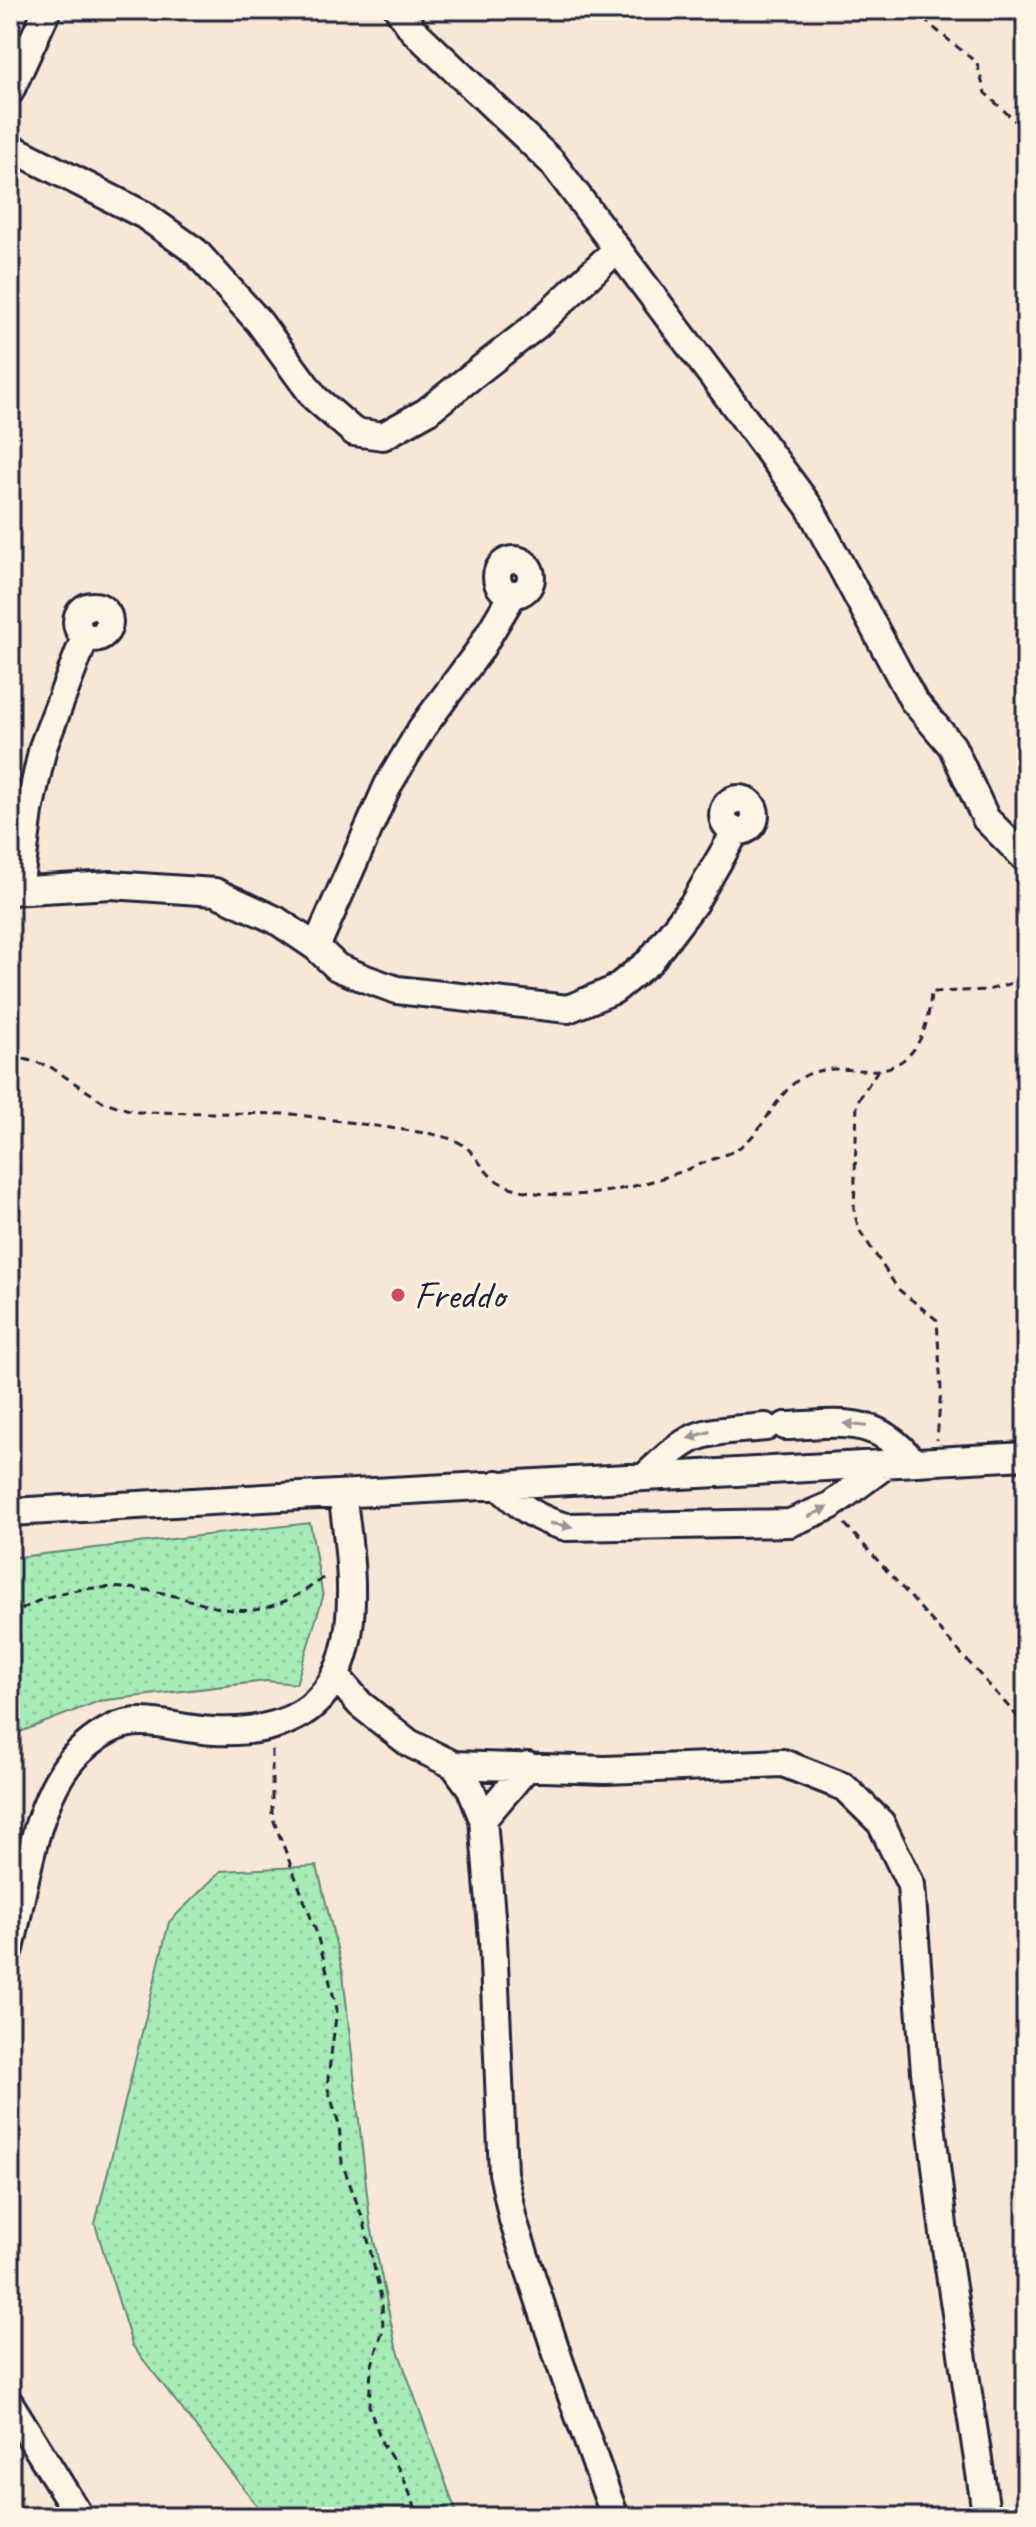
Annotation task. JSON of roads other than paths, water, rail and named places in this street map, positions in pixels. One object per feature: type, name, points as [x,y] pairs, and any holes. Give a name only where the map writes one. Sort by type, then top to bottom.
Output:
[{"type":"street","points":[[10,91],[47,10]]},
{"type":"street","points":[[399,10],[413,30],[552,162],[810,508],[913,700],[952,746],[986,819],[1026,859]]},
{"type":"street","points":[[10,147],[144,215],[195,251],[259,322],[315,398],[354,432],[383,436],[426,412],[537,325],[616,250]]},
{"type":"street","points":[[316,947],[388,785],[422,728],[479,651],[513,594]]},
{"type":"street","points":[[85,637],[43,747],[14,891],[111,885],[198,889],[254,908],[316,947],[337,967],[397,990],[568,1009],[614,990],[650,961],[694,903],[736,831]]},
{"type":"street","points":[[646,1476],[689,1437],[703,1432],[776,1426],[865,1426],[899,1444],[912,1461]]},
{"type":"street","points":[[10,1512],[1026,1456]]},
{"type":"street","points":[[497,1484],[519,1506],[543,1522],[567,1527],[790,1523],[830,1506],[912,1461]]},
{"type":"street","points":[[10,1949],[15,1907],[47,1798],[79,1752],[116,1723],[161,1722],[212,1731],[258,1730],[305,1711],[327,1691],[336,1676],[353,1614],[352,1566],[342,1494]]},
{"type":"street","points":[[336,1676],[360,1704],[409,1743],[454,1765],[605,1770],[783,1763],[844,1787],[881,1823],[911,1885],[924,2058],[944,2234],[985,2506],[983,2517]]},
{"type":"street","points":[[454,1765],[470,1787],[483,1819],[493,1940],[503,2173],[513,2220],[615,2517]]},
{"type":"street","points":[[483,1819],[528,1766]]},
{"type":"street","points":[[10,2404],[80,2517]]},
{"type":"place","name":"Freddo","points":[[398,1295]]}]
